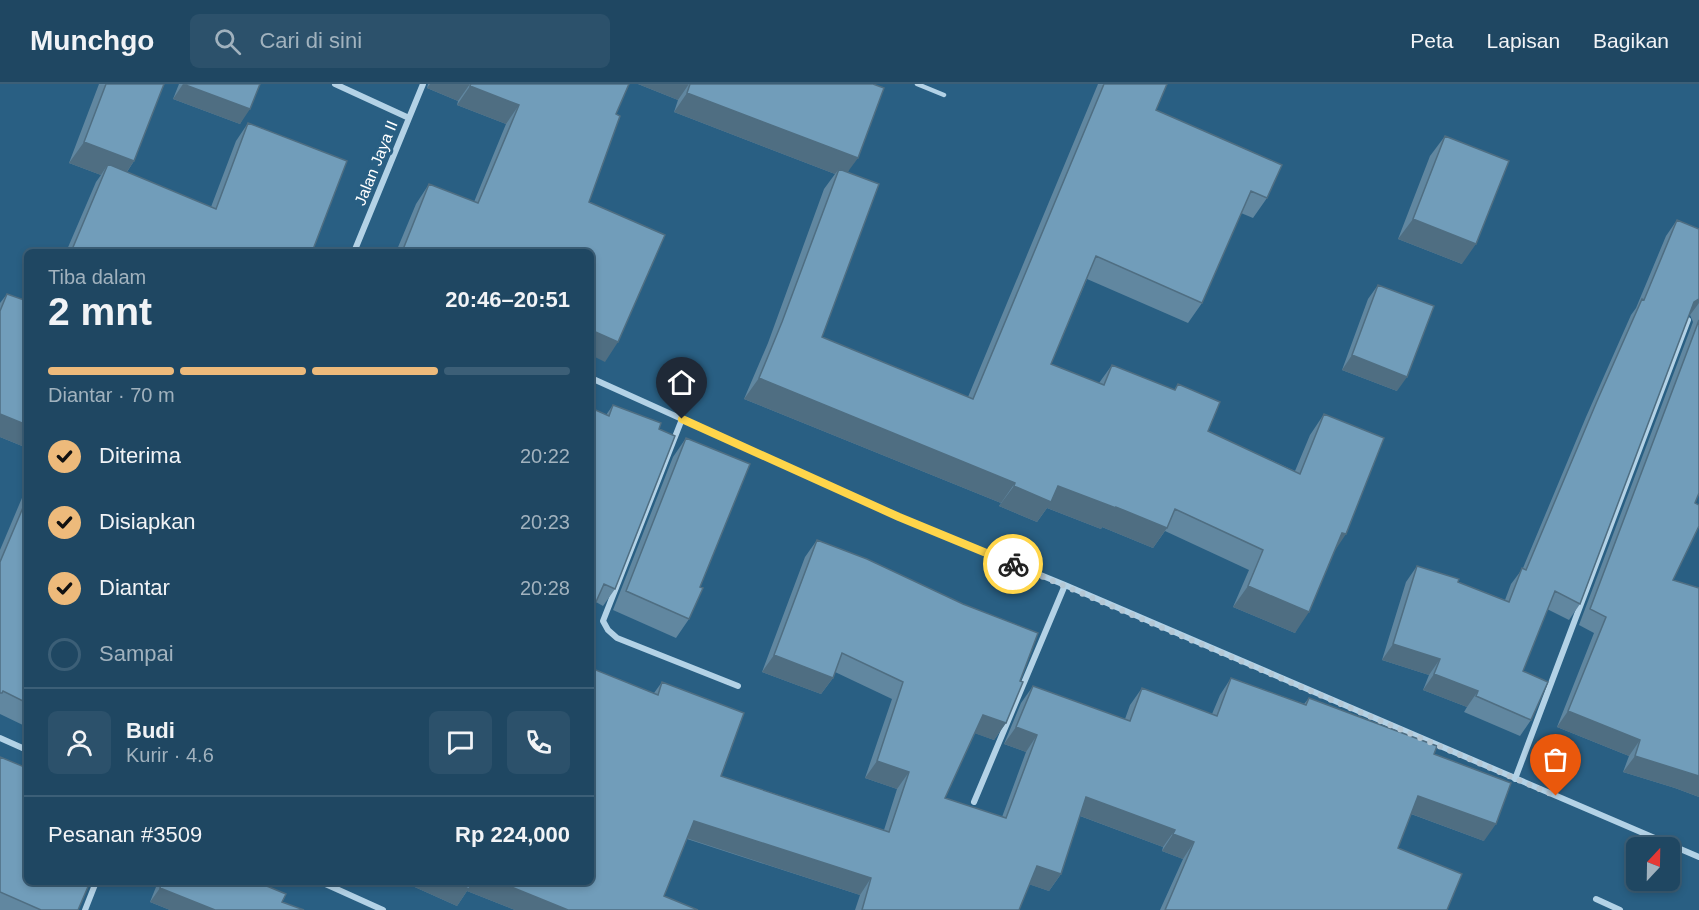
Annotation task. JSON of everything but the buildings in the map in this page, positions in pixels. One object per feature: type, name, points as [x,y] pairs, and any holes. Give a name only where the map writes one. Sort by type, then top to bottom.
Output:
[{"type":"street","points":[[335,84],[409,118]]},
{"type":"street","name":"Jalan Jaya II","points":[[355,249],[423,84]]},
{"type":"street","points":[[1515,779],[1688,320]]},
{"type":"street","points":[[594,379],[899,517],[1065,585],[1699,857]]},
{"type":"street","points":[[682,419],[603,621],[608,630],[617,638],[738,686]]},
{"type":"street","points":[[974,802],[1065,585]]},
{"type":"street","points":[[0,738],[24,749]]},
{"type":"street","points":[[85,910],[95,885]]},
{"type":"street","points":[[328,885],[383,910]]},
{"type":"street","points":[[1596,899],[1620,910]]},
{"type":"lane","points":[[917,84],[944,95]]},
{"type":"way so far","points":[[1013,564],[1556,796]]},
{"type":"route","points":[[682,419],[899,517],[1013,564]]}]
